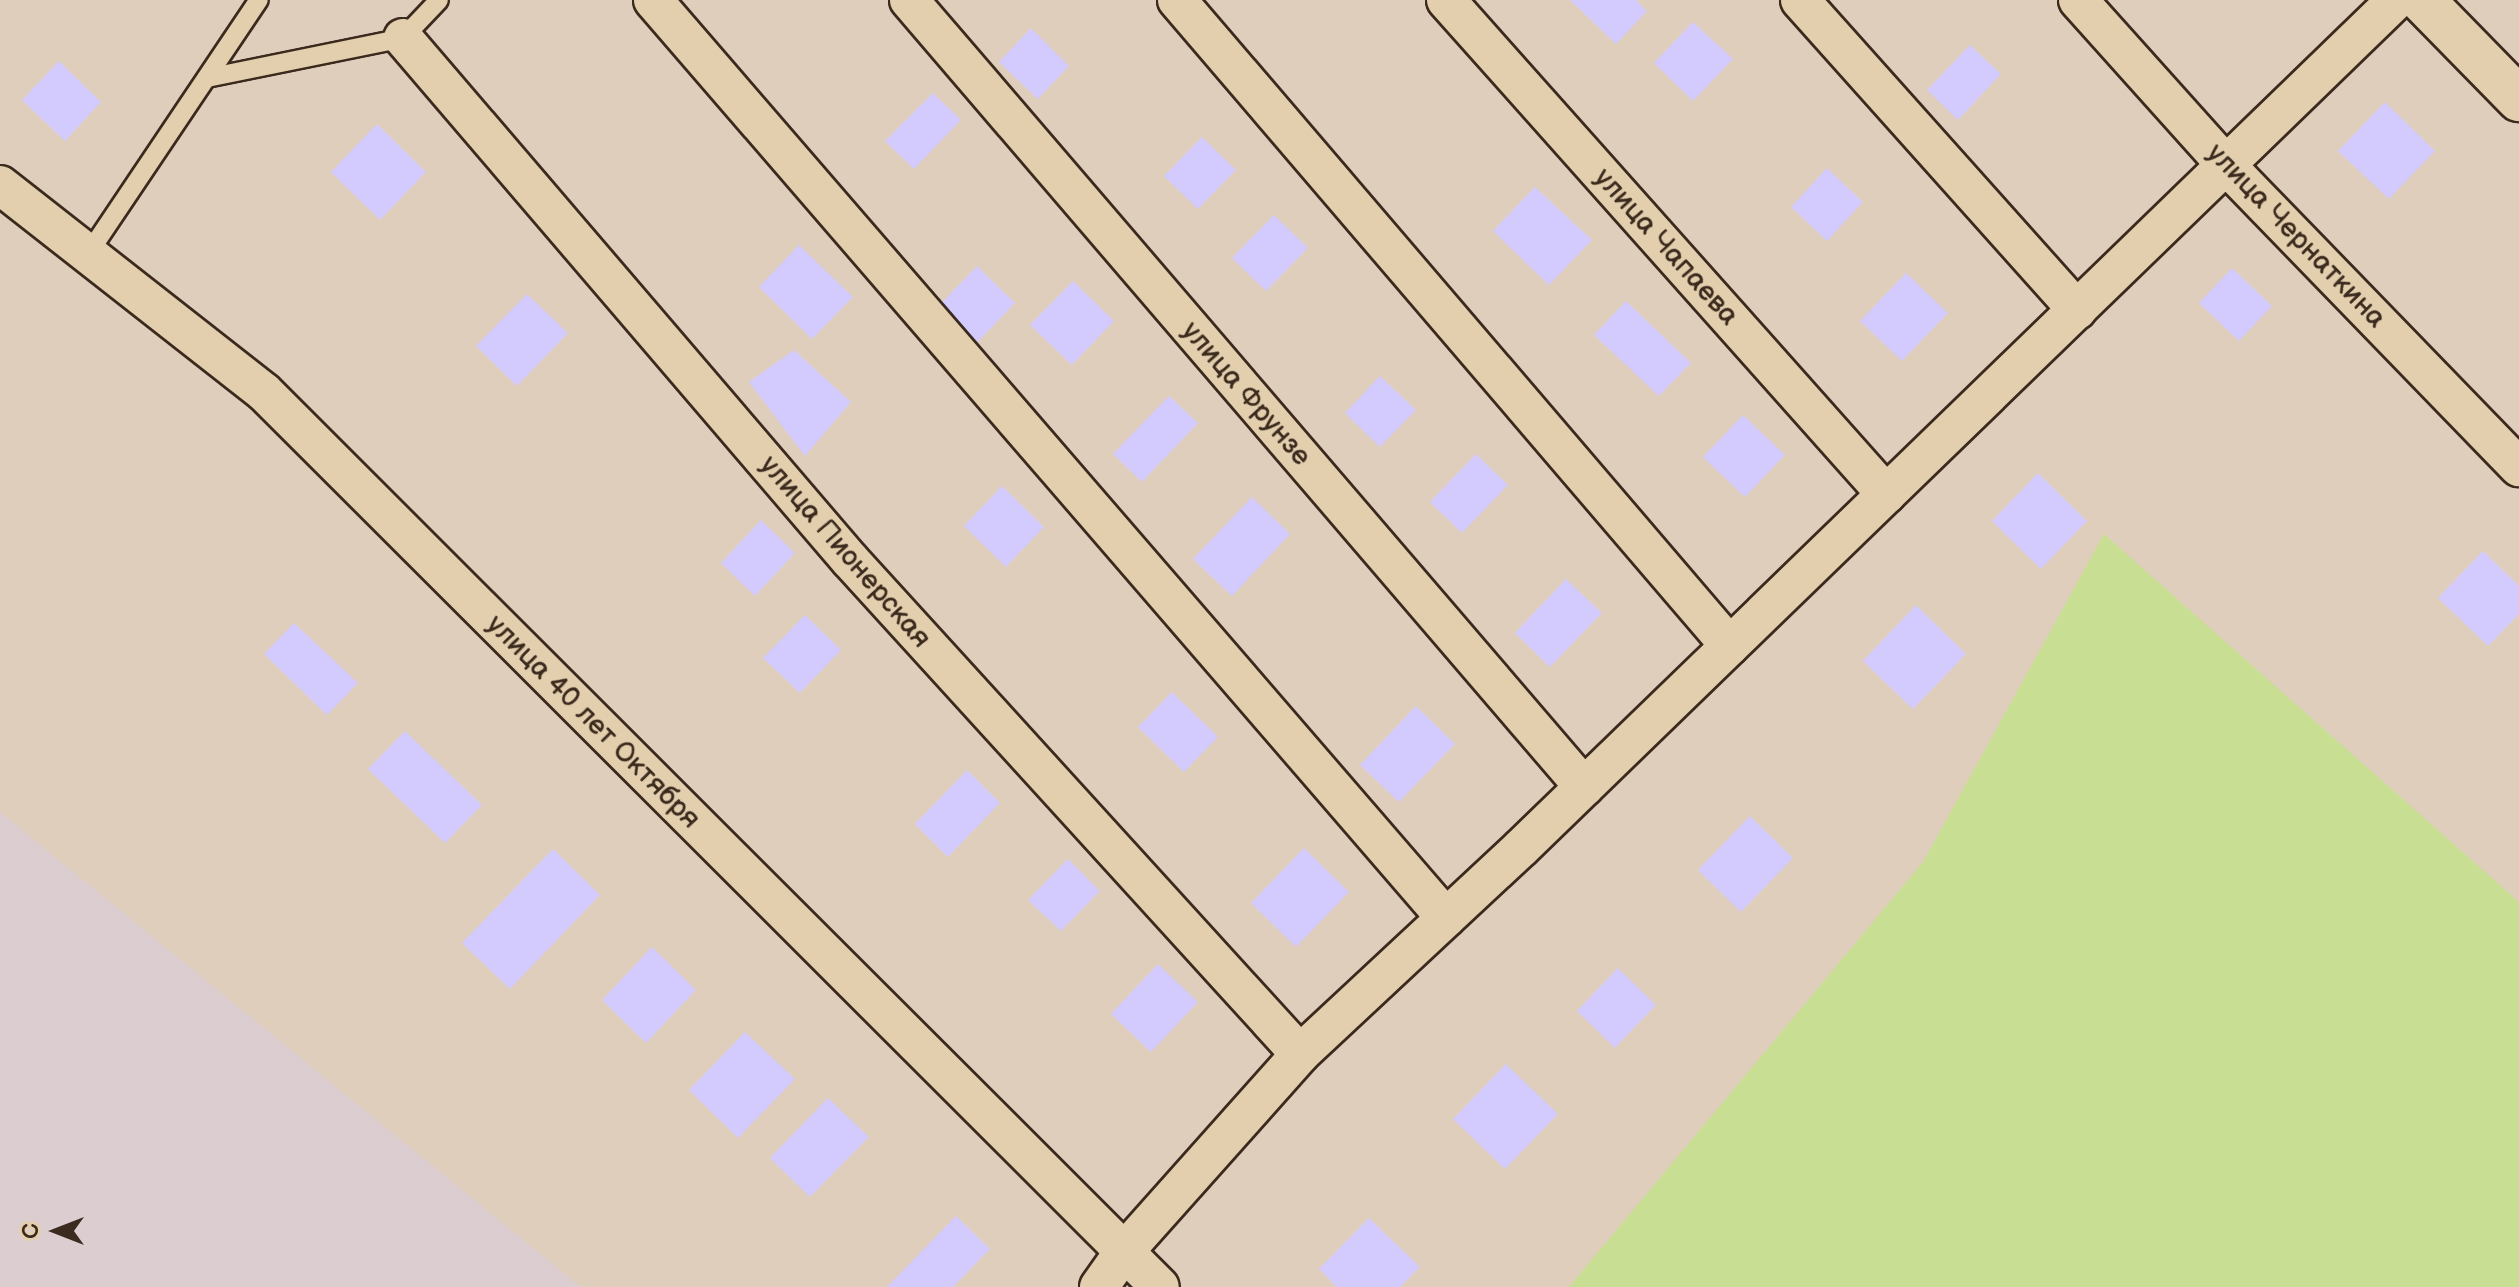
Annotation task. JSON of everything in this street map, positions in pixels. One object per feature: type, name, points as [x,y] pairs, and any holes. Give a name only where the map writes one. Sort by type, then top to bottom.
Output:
[{"type":"street","points":[[653,0],[1446,918]]},
{"type":"street","name":"улица Фрунзе","points":[[909,0],[1584,787]]},
{"type":"street","points":[[1177,0],[1730,646]]},
{"type":"street","name":"улица Чапаева","points":[[1446,0],[1886,494]]},
{"type":"street","points":[[1800,0],[2077,310]]},
{"type":"street","name":"улица Чернаткина","points":[[2078,0],[2226,165],[2519,467]]},
{"type":"street","points":[[1099,1287],[1123,1253],[1300,1054],[1584,787],[2396,0]]},
{"type":"street","points":[[2422,0],[2519,99]]},
{"type":"street","name":"улица Пионерская","points":[[403,38],[850,560],[1300,1054]]},
{"type":"street","name":"улица 40 лет Октября","points":[[0,185],[264,392],[1160,1287]]},
{"type":"lane","points":[[88,254],[259,0]]},
{"type":"lane","points":[[207,78],[403,38],[439,0]]},
{"type":"shaded area","points":[[0,812],[581,1287],[0,1287]]},
{"type":"green space","points":[[2104,534],[2519,902],[2519,1287],[1569,1287],[1923,862]]},
{"type":"building","points":[[1570,0],[1636,0],[1647,11],[1616,44]]},
{"type":"building","points":[[1693,22],[1733,59],[1693,101],[1654,63]]},
{"type":"building","points":[[1031,28],[1069,66],[1038,99],[999,62]]},
{"type":"building","points":[[1970,45],[2001,74],[1958,120],[1927,90]]},
{"type":"building","points":[[59,61],[101,102],[65,141],[22,100]]},
{"type":"building","points":[[933,93],[961,120],[914,169],[885,141]]},
{"type":"building","points":[[2385,102],[2435,151],[2389,199],[2338,151]]},
{"type":"building","points":[[377,124],[426,172],[380,220],[331,172]]},
{"type":"building","points":[[1202,137],[1236,170],[1198,209],[1164,176]]},
{"type":"building","points":[[1827,168],[1863,202],[1827,241],[1791,207]]},
{"type":"building","points":[[1535,187],[1592,240],[1549,285],[1493,231]]},
{"type":"building","points":[[1274,215],[1308,248],[1266,291],[1232,258]]},
{"type":"building","points":[[799,245],[853,297],[812,339],[759,287]]},
{"type":"building","points":[[977,266],[1015,303],[969,351],[931,314]]},
{"type":"building","points":[[2232,268],[2272,306],[2239,341],[2199,303]]},
{"type":"building","points":[[1906,273],[1948,313],[1902,361],[1860,321]]},
{"type":"building","points":[[1073,281],[1114,321],[1072,365],[1030,325]]},
{"type":"building","points":[[527,294],[568,333],[517,386],[476,346]]},
{"type":"building","points":[[1626,301],[1691,363],[1659,396],[1594,335]]},
{"type":"building","points":[[794,350],[851,402],[805,456],[749,382]]},
{"type":"building","points":[[1380,376],[1416,410],[1380,447],[1345,413]]},
{"type":"building","points":[[1169,396],[1198,423],[1142,482],[1113,454]]},
{"type":"building","points":[[1743,415],[1785,455],[1745,497],[1703,457]]},
{"type":"building","points":[[1476,454],[1508,485],[1462,533],[1430,502]]},
{"type":"building","points":[[2038,473],[2087,521],[2041,569],[1992,521]]},
{"type":"building","points":[[1002,486],[1044,527],[1006,567],[964,526]]},
{"type":"building","points":[[1252,497],[1290,534],[1232,596],[1193,559]]},
{"type":"building","points":[[761,520],[795,553],[755,596],[721,563]]},
{"type":"building","points":[[2483,551],[2519,586],[2519,614],[2488,646],[2438,598]]},
{"type":"building","points":[[1566,579],[1602,613],[1550,667],[1515,633]]},
{"type":"building","points":[[1916,605],[1966,654],[1913,709],[1863,661]]},
{"type":"building","points":[[805,615],[841,650],[800,693],[763,658]]},
{"type":"building","points":[[294,623],[358,683],[327,715],[264,654]]},
{"type":"building","points":[[1172,692],[1218,737],[1184,772],[1138,727]]},
{"type":"building","points":[[1416,706],[1455,744],[1399,802],[1360,765]]},
{"type":"building","points":[[405,731],[482,805],[445,843],[368,769]]},
{"type":"building","points":[[967,770],[1000,803],[948,857],[915,824]]},
{"type":"building","points":[[1750,816],[1793,858],[1741,912],[1698,870]]},
{"type":"building","points":[[1304,848],[1349,892],[1296,947],[1251,903]]},
{"type":"building","points":[[553,849],[600,895],[510,989],[462,943]]},
{"type":"building","points":[[1068,859],[1100,891],[1061,931],[1028,900]]},
{"type":"building","points":[[652,947],[696,990],[646,1043],[602,1000]]},
{"type":"building","points":[[1158,964],[1198,1002],[1151,1052],[1111,1014]]},
{"type":"building","points":[[1618,968],[1656,1005],[1615,1048],[1577,1011]]},
{"type":"building","points":[[745,1032],[795,1079],[738,1138],[689,1090]]},
{"type":"building","points":[[1506,1064],[1558,1114],[1505,1169],[1453,1119]]},
{"type":"building","points":[[828,1098],[869,1137],[810,1197],[770,1158]]},
{"type":"building","points":[[956,1216],[990,1249],[953,1287],[887,1287]]},
{"type":"building","points":[[1369,1218],[1420,1267],[1400,1287],[1337,1287],[1319,1269]]}]
